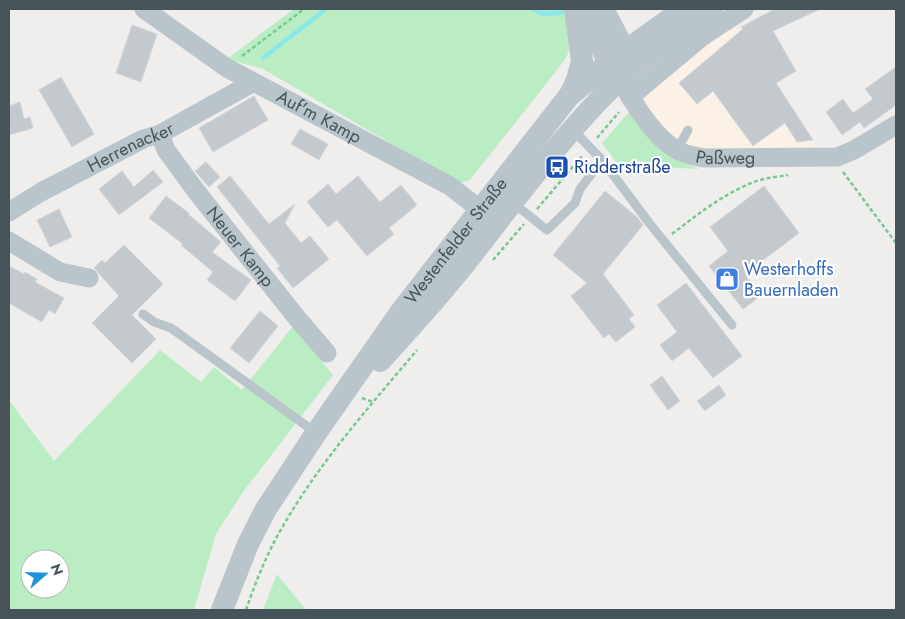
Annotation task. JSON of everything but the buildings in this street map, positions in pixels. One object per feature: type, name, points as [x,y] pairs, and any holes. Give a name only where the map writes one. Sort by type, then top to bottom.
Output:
[{"type":"street","name":"Auf'm Kamp","points":[[144,9],[227,68],[252,83],[450,186],[488,216]]},
{"type":"street","points":[[569,96],[577,80],[582,62],[575,9]]},
{"type":"street","points":[[588,9],[602,49],[621,72]]},
{"type":"street","points":[[603,9],[621,72]]},
{"type":"street","name":"Westenfelder Straße","points":[[488,216],[512,202],[602,97],[621,72],[684,9]]},
{"type":"street","name":"Westenfelder Straße","points":[[222,610],[248,544],[266,510],[316,432],[416,322],[473,253],[488,216],[569,96],[621,72],[712,9]]},
{"type":"street","points":[[621,72],[703,36],[744,9]]},
{"type":"street","name":"Paßweg","points":[[621,72],[639,111],[656,131],[677,150],[692,156],[704,158],[837,157],[854,150],[896,125]]},
{"type":"street","name":"Herrenacker","points":[[9,212],[41,192],[143,139],[160,134],[252,83]]},
{"type":"street","name":"Neuer Kamp","points":[[160,134],[166,150],[191,184],[327,354]]},
{"type":"street","points":[[9,241],[60,272],[89,278]]},
{"type":"lane","points":[[573,130],[602,160],[664,241],[732,324]]},
{"type":"lane","points":[[677,150],[688,130]]},
{"type":"lane","points":[[512,202],[547,230],[575,203],[580,189],[602,160]]},
{"type":"lane","points":[[143,314],[154,322],[171,328],[316,432]]},
{"type":"path","points":[[227,68],[304,9]]},
{"type":"path","points":[[492,262],[615,117]]},
{"type":"path","points":[[837,157],[841,169],[896,243]]},
{"type":"path","points":[[664,241],[732,192],[754,182],[789,175]]},
{"type":"path","points":[[246,610],[265,560],[282,526],[303,494],[373,402],[423,343]]},
{"type":"shaded area","points":[[733,23],[800,119],[813,140],[816,152],[703,152],[686,146],[668,133],[646,105],[645,100],[648,92]]},
{"type":"green space","points":[[294,9],[564,9],[570,42],[564,61],[470,180],[459,183],[263,69],[227,59]]},
{"type":"green space","points":[[630,111],[667,154],[699,169],[618,165],[602,143]]},
{"type":"green space","points":[[293,326],[333,375],[243,492],[216,534],[194,610],[9,610],[9,400],[54,461],[160,350],[201,382],[214,367],[242,390]]},
{"type":"green space","points":[[277,574],[306,610],[263,610]]},
{"type":"waterway","points":[[263,58],[326,9]]},
{"type":"waterway","points":[[533,9],[544,14],[566,12]]},
{"type":"place","name":"Ridderstraße","points":[[557,167]]},
{"type":"place","name":"Westerhoffs Bauernladen","points":[[727,279]]}]
